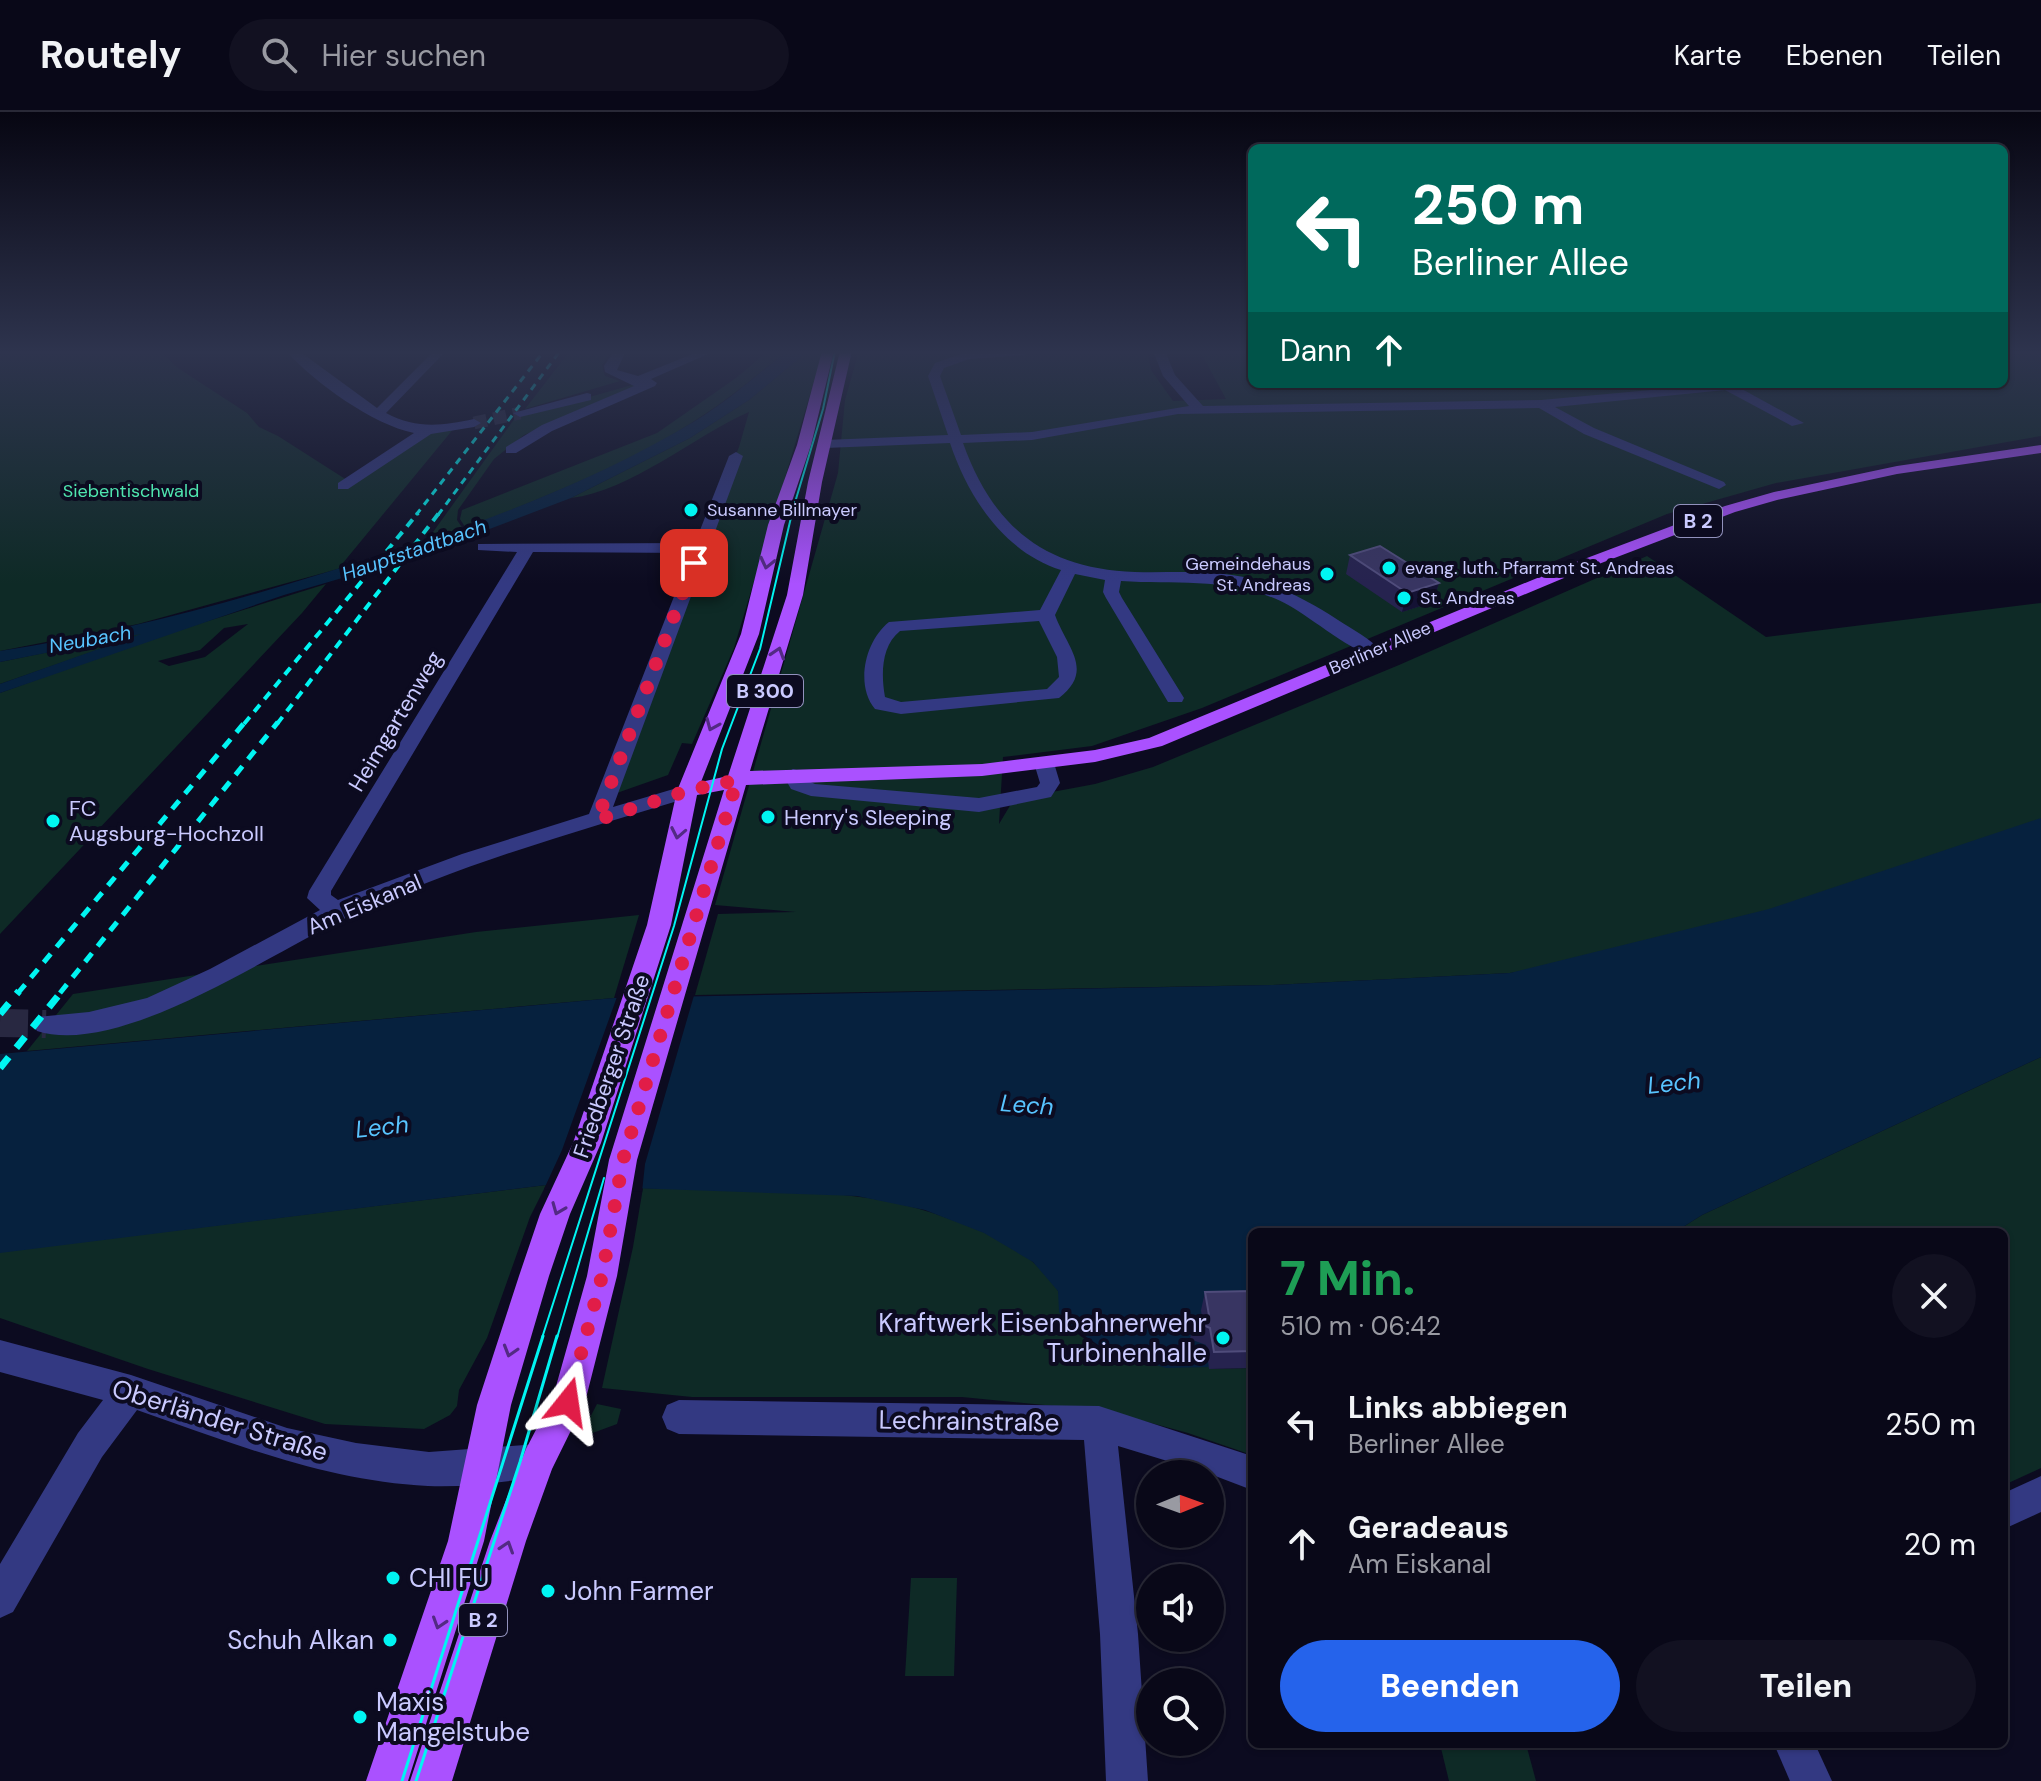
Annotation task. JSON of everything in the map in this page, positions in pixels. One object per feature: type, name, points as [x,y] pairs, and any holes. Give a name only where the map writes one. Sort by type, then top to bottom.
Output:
[{"type":"main road","name":"Friedberger Straße","points":[[387,1781],[466,1541],[494,1405],[534,1276],[555,1214],[587,1143],[659,925],[687,791],[750,634],[776,525],[808,429]]},
{"type":"main road","name":"Friedberger Straße","points":[[431,1781],[508,1541],[538,1461],[568,1402],[602,1276],[623,1160],[795,595],[815,482],[828,429]]},
{"type":"main road","name":"Berliner Allee","points":[[687,791],[737,780],[798,781],[982,770],[1044,763],[1155,742],[1655,537],[1774,496],[1897,470],[2041,449]]},
{"type":"street","points":[[420,429],[435,429]]},
{"type":"street","points":[[511,450],[546,429]]},
{"type":"street","points":[[954,429],[974,483],[1006,526],[1031,551],[1069,570],[1114,577],[1215,577],[1264,587],[1309,608],[1373,652]]},
{"type":"street","points":[[825,444],[958,441],[1032,436],[1068,429]]},
{"type":"street","points":[[1585,429],[1719,485]]},
{"type":"street","points":[[343,486],[428,430]]},
{"type":"street","points":[[597,820],[736,456]]},
{"type":"street","points":[[484,547],[700,548]]},
{"type":"street","name":"Heimgartenweg","points":[[342,910],[319,898],[320,891],[528,547]]},
{"type":"street","points":[[1046,615],[1069,570]]},
{"type":"street","points":[[1114,577],[1111,592],[1114,598],[1175,698]]},
{"type":"street","points":[[1046,615],[1069,664],[1068,680],[1063,688],[1052,694],[901,708],[882,705],[876,698],[875,671],[879,647],[884,634],[895,626],[1046,615]]},
{"type":"street","name":"Berliner Allee","points":[[798,781],[979,805],[1044,792],[1050,783],[1044,763]]},
{"type":"street","name":"Am Eiskanal","points":[[46,1024],[89,1022],[164,1000],[196,987],[342,910],[463,863],[687,791]]},
{"type":"street","name":"Oberländer Straße","points":[[0,1356],[131,1391],[287,1445],[356,1460],[429,1469],[538,1461]]},
{"type":"street","points":[[0,1599],[90,1445],[131,1391]]},
{"type":"street","name":"Lechrainstraße","points":[[679,1417],[1099,1423],[1248,1472]]},
{"type":"street","points":[[1099,1423],[1119,1634],[1127,1781]]},
{"type":"street","points":[[2008,1509],[2041,1494]]},
{"type":"street","points":[[1796,1748],[1811,1781]]},
{"type":"green space","name":"Siebentischwald","points":[[0,429],[263,429],[350,482],[428,430],[453,429],[338,569],[138,624],[0,651]]},
{"type":"green space","points":[[507,429],[538,429],[524,435],[494,459],[458,510],[457,520],[463,529],[428,539]]},
{"type":"green space","points":[[663,429],[682,429],[588,478],[472,526],[465,527],[460,519],[462,510]]},
{"type":"green space","points":[[704,429],[716,429],[616,485],[571,498]]},
{"type":"green space","points":[[744,429],[800,429],[734,648],[692,744],[682,743],[668,775],[614,794],[681,596]]},
{"type":"green space","points":[[842,429],[2041,429],[2041,436],[1776,483],[1667,514],[1202,708],[1092,746],[1003,757],[999,824],[1014,799],[1095,784],[1153,767],[1399,665],[1647,556],[1766,637],[2041,603],[2041,831],[1744,938],[1510,973],[1273,985],[695,995],[718,914],[796,912],[715,905],[838,473]]},
{"type":"green space","name":"FC Augsburg-Hochzoll","points":[[326,584],[0,934],[0,693],[144,641]],"holes":[[[248,624],[205,657],[169,666],[158,661],[200,650],[224,628]]]},
{"type":"green space","points":[[141,635],[0,684],[0,662]]},
{"type":"green space","points":[[639,915],[614,998],[27,1051],[73,994],[476,932]]},
{"type":"green space","points":[[2041,1057],[2041,1468],[2008,1483],[2008,1228],[1681,1228],[1702,1215]]},
{"type":"green space","points":[[546,1185],[530,1217],[487,1338],[459,1390],[457,1406],[450,1415],[424,1429],[325,1424],[148,1369],[0,1318],[0,1252]]},
{"type":"green space","points":[[643,1188],[823,1193],[894,1203],[953,1220],[1012,1247],[1034,1263],[1058,1291],[1061,1315],[1071,1329],[1106,1350],[1172,1366],[1248,1368],[1248,1454],[1107,1411],[962,1397],[692,1397],[602,1388]]},
{"type":"green space","points":[[597,1404],[621,1409],[617,1424],[590,1434],[584,1429]]},
{"type":"green space","points":[[911,1578],[957,1578],[954,1676],[905,1676]]},
{"type":"green space","points":[[1441,1748],[1527,1748],[1536,1781],[1449,1781]]},
{"type":"water","points":[[681,429],[704,429],[571,498],[421,555],[284,595],[0,693],[0,684],[141,634],[0,662],[0,651],[170,617],[337,569],[520,506]]},
{"type":"water","name":"Lech","points":[[2041,818],[2041,1057],[1702,1215],[1681,1228],[1248,1228],[1248,1366],[1166,1368],[1107,1351],[1069,1325],[1059,1312],[1058,1291],[1033,1262],[984,1233],[925,1210],[857,1196],[546,1185],[0,1253],[0,1054],[614,998],[1273,985],[1510,973],[1769,909]]},
{"type":"pier","points":[[695,992],[645,1164],[642,1192],[544,1189],[562,1150],[618,994]]},
{"type":"building","points":[[1380,546],[1439,583],[1407,593],[1350,555]]},
{"type":"building","points":[[1248,1291],[1248,1351],[1214,1352],[1210,1328],[1194,1321],[1209,1315],[1205,1292]]},
{"type":"tunnel","points":[[0,1023],[46,1024]]},
{"type":"tram line","points":[[542,1338],[674,926],[722,749],[760,649],[793,509],[817,429]]},
{"type":"tram line","points":[[557,1338],[604,1178]]},
{"type":"tram line","points":[[402,1781],[543,1336]]},
{"type":"tram line","points":[[416,1781],[520,1462],[557,1336]]},
{"type":"railway","points":[[416,515],[483,429]]},
{"type":"railway","points":[[438,515],[502,429]]},
{"type":"railway","points":[[244,724],[418,513]]},
{"type":"railway","points":[[277,724],[439,513]]},
{"type":"railway","points":[[18,993],[245,722]]},
{"type":"railway","points":[[60,993],[278,722]]},
{"type":"railway","points":[[0,1014],[19,991]]},
{"type":"railway","points":[[0,1068],[62,991]]},
{"type":"place","name":"Susanne Billmayer","points":[[691,510]]},
{"type":"place","name":"evang. luth. Pfarramt St. Andreas","points":[[1389,568]]},
{"type":"place","name":"Gemeindehaus St. Andreas","points":[[1327,574]]},
{"type":"place","name":"St. Andreas","points":[[1404,598]]},
{"type":"place","name":"Henry's Sleeping","points":[[768,817]]},
{"type":"place","name":"FC Augsburg-Hochzoll","points":[[53,821]]},
{"type":"place","name":"Kraftwerk Eisenbahnerwehr Turbinenhalle","points":[[1223,1338]]},
{"type":"place","name":"CHI FU","points":[[393,1578]]},
{"type":"place","name":"John Farmer","points":[[548,1591]]},
{"type":"place","name":"Schuh Alkan","points":[[390,1640]]},
{"type":"place","name":"Maxis Mangelstube","points":[[360,1717]]},
{"type":"route","points":[[568,1402],[602,1276],[623,1160],[737,780],[687,791],[597,820],[694,563]]},
{"type":"water label","name":"Hauptstadtbach","points":[[414,550]]},
{"type":"water label","name":"Neubach","points":[[90,639]]}]
